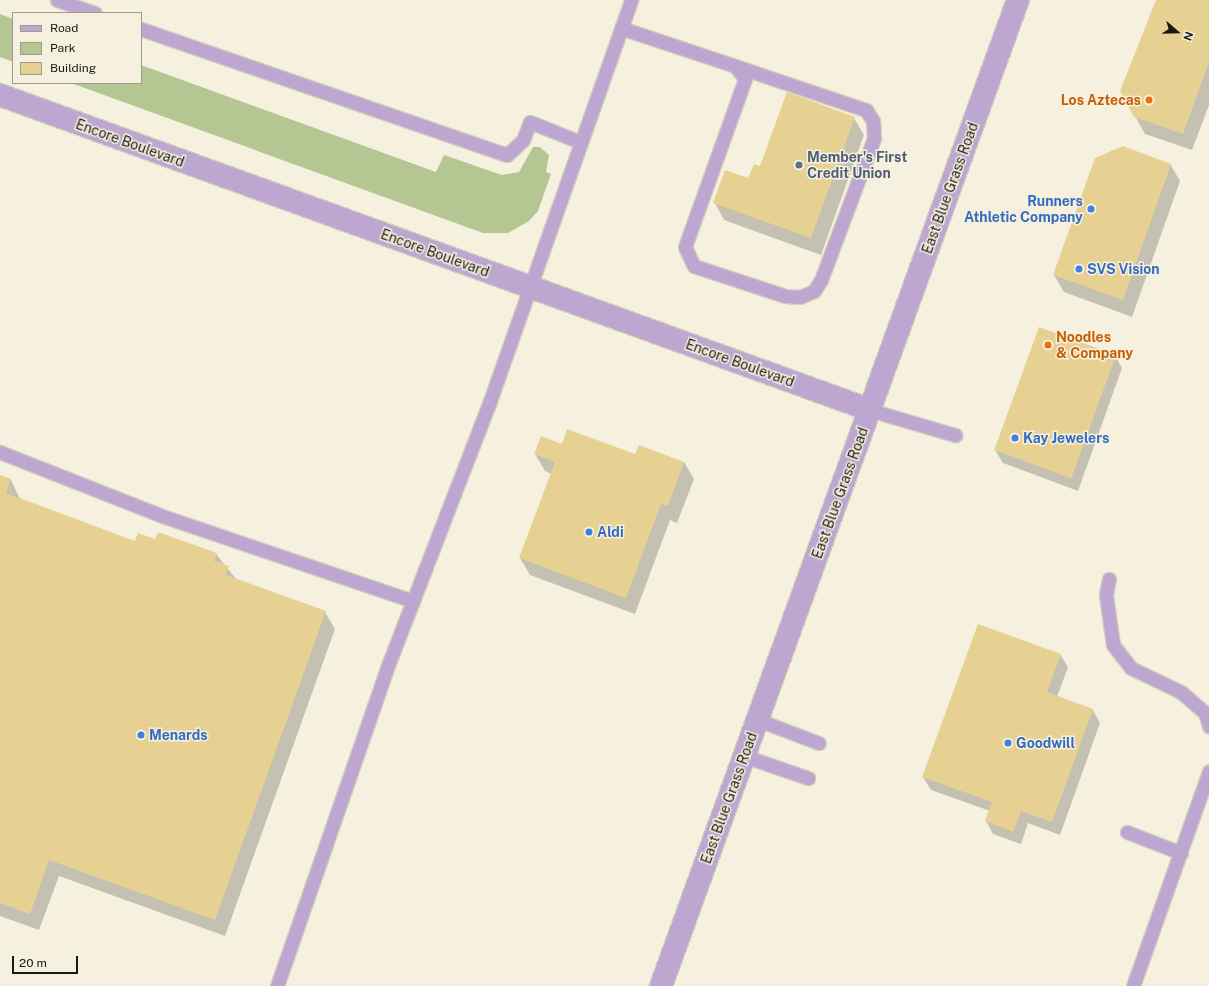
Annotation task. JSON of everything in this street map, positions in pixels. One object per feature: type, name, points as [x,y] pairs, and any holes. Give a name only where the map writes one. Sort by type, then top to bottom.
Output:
[{"type":"street","name":"East Blue Grass Road","points":[[661,986],[1018,0]]},
{"type":"street","name":"Encore Boulevard","points":[[0,95],[870,410]]},
{"type":"lane","points":[[57,0],[92,12]]},
{"type":"lane","points":[[277,986],[387,668],[490,401],[631,0]]},
{"type":"lane","points":[[621,28],[866,110],[873,121],[874,138],[824,270],[814,291],[800,297],[785,296],[694,266],[685,247],[745,79],[734,66]]},
{"type":"lane","points":[[142,29],[508,155],[522,140],[530,122],[580,142]]},
{"type":"lane","points":[[870,410],[955,435]]},
{"type":"lane","points":[[0,452],[164,517],[413,601]]},
{"type":"lane","points":[[1109,579],[1106,595],[1113,645],[1131,668],[1181,692],[1205,713],[1209,726]]},
{"type":"lane","points":[[758,720],[819,743]]},
{"type":"lane","points":[[744,756],[808,778]]},
{"type":"lane","points":[[1133,986],[1209,771]]},
{"type":"lane","points":[[1127,832],[1181,853]]},
{"type":"green space","points":[[0,14],[12,19],[12,62],[0,57]]},
{"type":"green space","points":[[142,65],[436,172],[444,155],[502,175],[519,172],[533,147],[540,147],[549,155],[546,172],[551,174],[538,211],[529,221],[508,233],[483,233],[74,84],[142,84]]},
{"type":"building","points":[[1156,0],[1209,0],[1209,62],[1183,134],[1134,117],[1120,91]]},
{"type":"building","name":"Member's First Credit Union","points":[[787,92],[855,117],[811,238],[713,203],[725,170],[748,178],[754,164],[760,166]]},
{"type":"building","points":[[1123,146],[1171,164],[1123,300],[1053,275],[1095,158]]},
{"type":"building","points":[[1039,327],[1116,355],[1071,478],[994,450]]},
{"type":"building","name":"Aldi","points":[[567,429],[635,454],[639,445],[684,462],[668,506],[661,504],[626,598],[519,558],[555,462],[534,454],[541,436],[562,444]]},
{"type":"building","name":"Menards","points":[[0,475],[11,479],[6,493],[135,541],[138,533],[155,539],[158,532],[217,553],[214,561],[229,566],[226,575],[326,611],[215,920],[49,860],[30,914],[0,903]]},
{"type":"building","name":"Goodwill","points":[[978,624],[1061,654],[1047,692],[1093,709],[1052,822],[1021,811],[1013,832],[985,821],[992,802],[922,777]]},
{"type":"place","name":"Los Aztecas","points":[[1149,100]]},
{"type":"place","name":"Member's First Credit Union","points":[[799,165]]},
{"type":"place","name":"Runners Athletic Company","points":[[1091,209]]},
{"type":"place","name":"SVS Vision","points":[[1079,269]]},
{"type":"place","name":"Noodles & Company","points":[[1048,345]]},
{"type":"place","name":"Kay Jewelers","points":[[1015,438]]},
{"type":"place","name":"Aldi","points":[[589,532]]},
{"type":"place","name":"Menards","points":[[141,735]]},
{"type":"place","name":"Goodwill","points":[[1008,743]]}]
